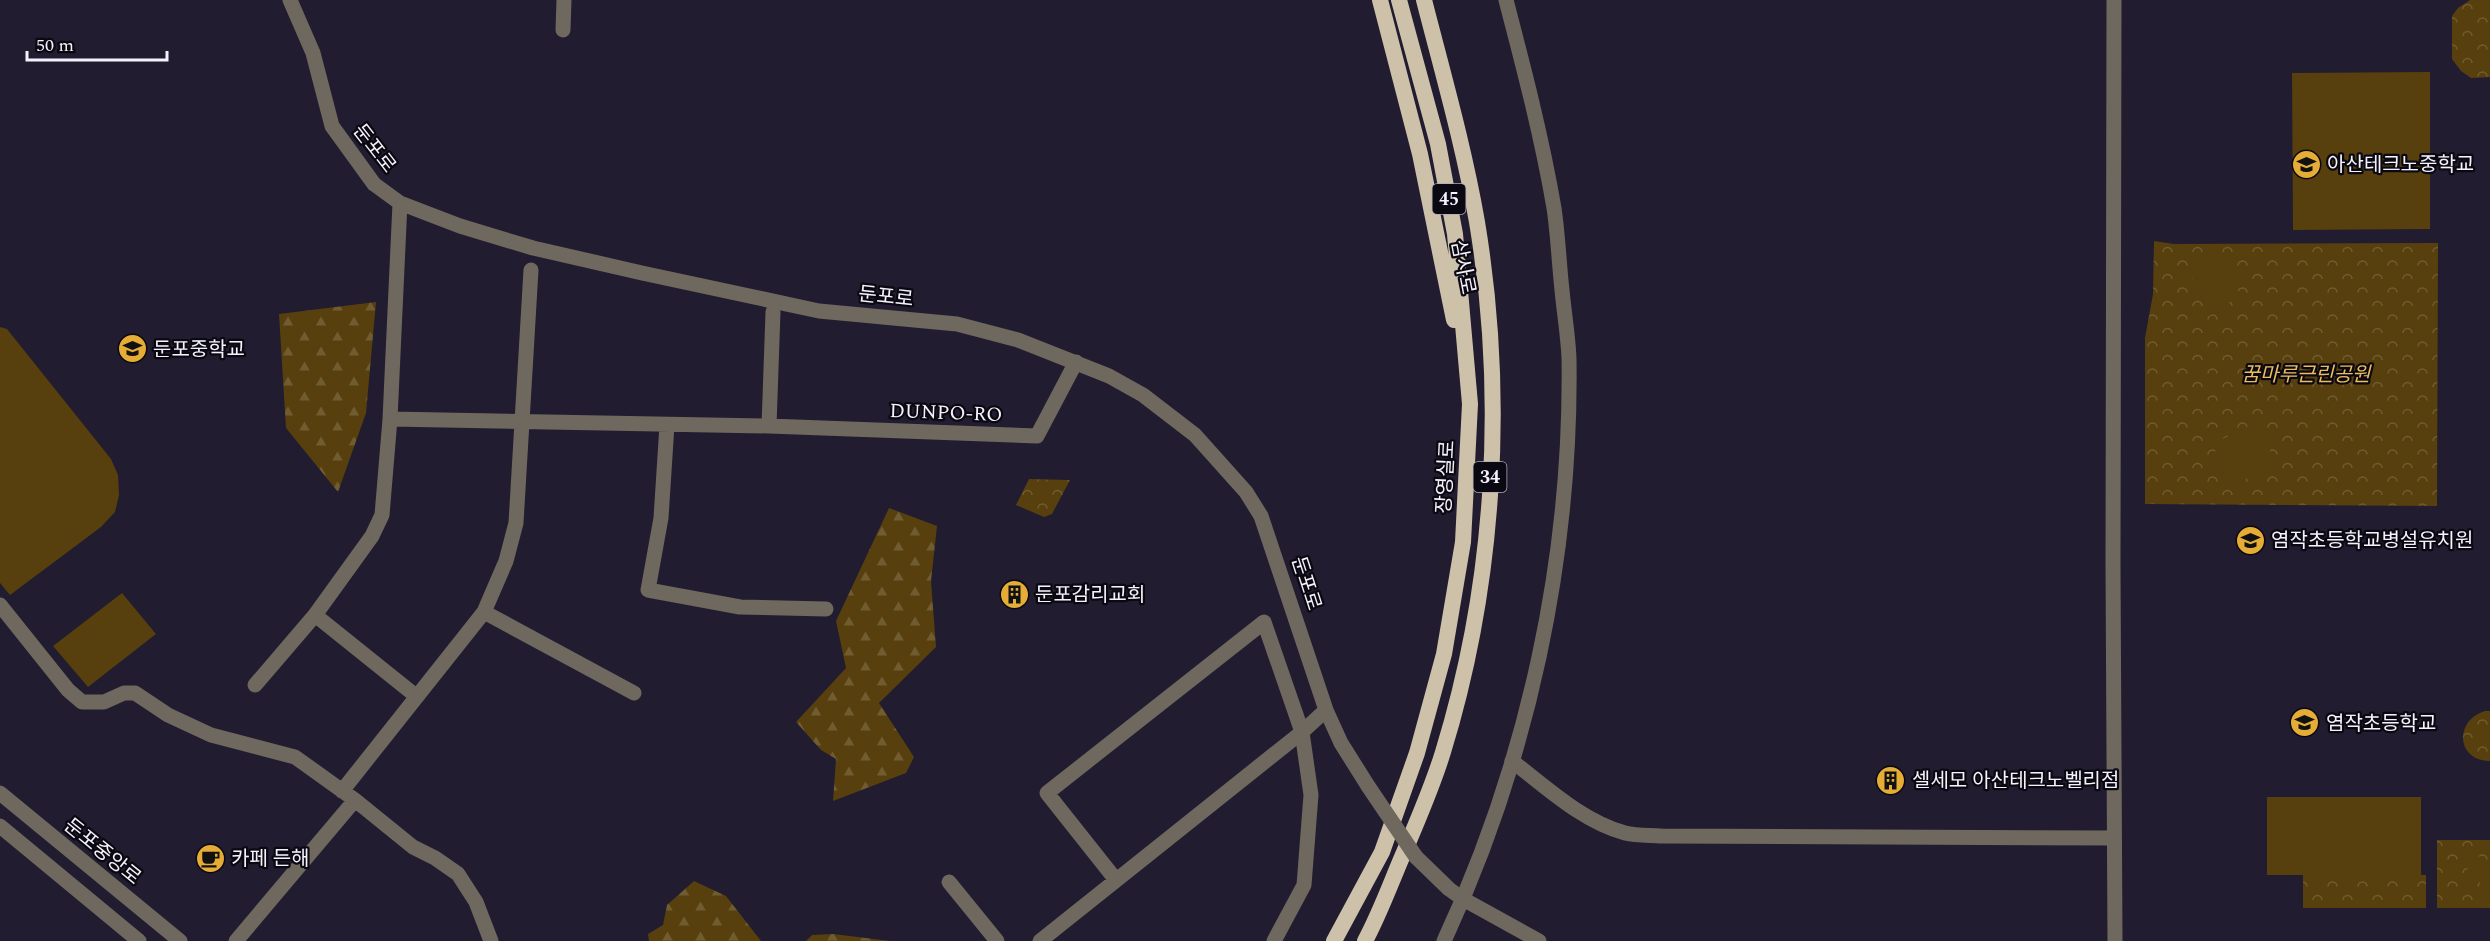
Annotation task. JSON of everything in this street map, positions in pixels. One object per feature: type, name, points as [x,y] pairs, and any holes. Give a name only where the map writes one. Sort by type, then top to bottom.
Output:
[{"type":"highway","name":"삼사로","points":[[1380,0],[1420,154],[1470,404]]},
{"type":"highway","name":"장영실로","points":[[1334,941],[1382,852],[1417,753],[1444,654],[1462,542],[1470,404],[1455,234],[1438,144],[1399,0]]},
{"type":"highway","name":"34","points":[[1365,941],[1382,909],[1428,796],[1443,752],[1461,686],[1473,622],[1483,563],[1490,483],[1492,401],[1490,356],[1477,224],[1459,135],[1424,0]]},
{"type":"street","name":"둔포로","points":[[290,0],[313,53],[332,126],[374,184],[400,203],[460,226],[544,251],[819,311],[957,324],[1018,340],[1076,362],[1109,376],[1143,395],[1195,435],[1246,492],[1262,516],[1326,710],[1341,743],[1416,857],[1449,890],[1539,941]]},
{"type":"street","points":[[563,30],[564,0]]},
{"type":"street","points":[[1444,941],[1463,899],[1512,761],[1537,662],[1557,561],[1563,506],[1569,357],[1554,209],[1534,108],[1506,0]]},
{"type":"street","points":[[2114,0],[2115,941]]},
{"type":"street","points":[[255,685],[315,615],[372,536],[382,515],[390,419],[400,203]]},
{"type":"street","points":[[236,941],[349,795],[416,696],[484,612],[506,561],[516,523],[531,270]]},
{"type":"street","points":[[769,426],[773,312]]},
{"type":"street","name":"DUNPO-RO","points":[[390,419],[769,426],[1037,436],[1076,362]]},
{"type":"street","points":[[667,425],[662,518],[648,590],[740,607],[826,609]]},
{"type":"street","points":[[0,605],[68,690],[82,702],[104,702],[124,693],[135,693],[168,715],[211,735],[296,757],[349,795],[413,847],[435,858],[458,874],[476,902],[491,941]]},
{"type":"street","points":[[484,612],[634,693]]},
{"type":"street","points":[[315,615],[416,696]]},
{"type":"street","points":[[1116,880],[1047,793],[1264,622],[1302,732],[1311,795],[1304,885],[1274,941]]},
{"type":"street","points":[[1040,941],[1302,732],[1326,710]]},
{"type":"street","points":[[1512,761],[1587,816],[1608,828],[1628,833],[1673,836],[2114,838]]},
{"type":"street","name":"둔포중앙로","points":[[0,793],[180,941]]},
{"type":"street","points":[[0,826],[139,941]]},
{"type":"street","points":[[949,882],[997,941]]},
{"type":"green space","points":[[2470,0],[2490,0],[2490,77],[2471,78],[2461,71],[2452,59],[2452,16],[2458,8]]},
{"type":"green space","points":[[2430,72],[2430,229],[2293,230],[2292,73]]},
{"type":"green space","name":"꿈마루근린공원","points":[[2154,241],[2174,244],[2438,243],[2437,506],[2145,504],[2145,338],[2153,294]]},
{"type":"green space","points":[[2221,249],[2240,295],[2209,316],[2189,270]]},
{"type":"green space","points":[[376,302],[366,413],[338,492],[286,428],[279,314]]},
{"type":"green space","points":[[0,327],[7,329],[111,459],[118,475],[119,495],[115,512],[101,527],[10,595],[0,583]]},
{"type":"green space","points":[[2260,420],[2274,464],[2228,488],[2213,444]]},
{"type":"green space","points":[[1029,479],[1070,480],[1052,514],[1044,517],[1016,505]]},
{"type":"green space","points":[[889,508],[937,526],[931,581],[936,647],[879,703],[914,757],[906,773],[833,801],[836,759],[821,750],[796,722],[846,668],[836,621]]},
{"type":"green space","points":[[122,593],[156,634],[88,687],[53,646]]},
{"type":"green space","points":[[2485,711],[2490,711],[2490,761],[2479,759],[2471,754],[2465,748],[2463,739],[2468,723]]},
{"type":"green space","points":[[2267,797],[2421,797],[2421,875],[2267,875]]},
{"type":"green space","points":[[2437,840],[2490,840],[2490,908],[2437,908]]},
{"type":"green space","points":[[2478,855],[2490,869],[2490,894],[2465,866]]},
{"type":"green space","points":[[2303,875],[2426,875],[2426,908],[2303,908]]},
{"type":"green space","points":[[694,881],[726,896],[761,941],[649,941],[648,934],[663,925],[667,905]]},
{"type":"green space","points":[[833,934],[890,941],[806,941],[812,935]]},
{"type":"place","name":"아산테크노중학교","points":[[2306,164]]},
{"type":"place","name":"둔포중학교","points":[[132,349]]},
{"type":"place","name":"염작초등학교병설유치원","points":[[2250,540]]},
{"type":"place","name":"둔포감리교회","points":[[1014,594]]},
{"type":"place","name":"염작초등학교","points":[[2305,723]]},
{"type":"place","name":"셀세모 아산테크노벨리점","points":[[1891,780]]},
{"type":"place","name":"카페 든해","points":[[210,858]]}]
